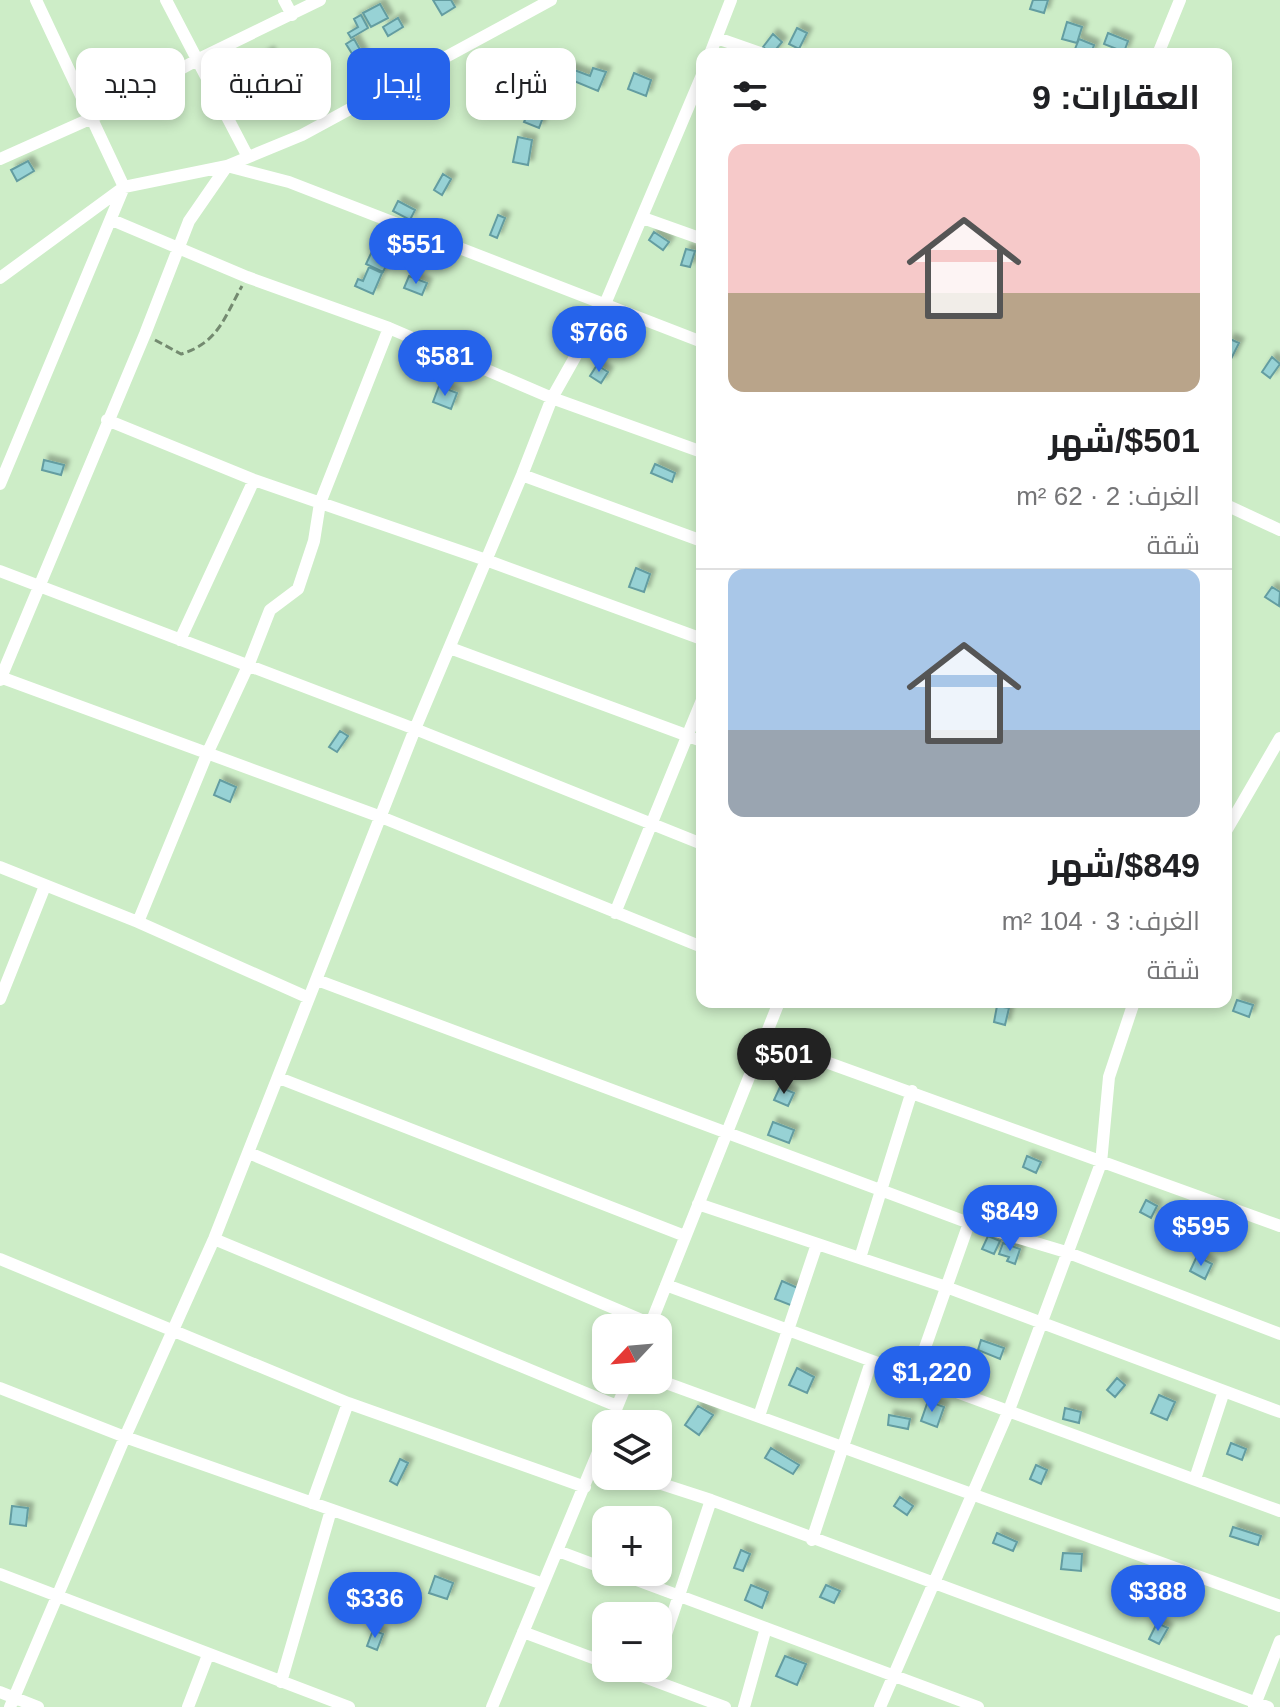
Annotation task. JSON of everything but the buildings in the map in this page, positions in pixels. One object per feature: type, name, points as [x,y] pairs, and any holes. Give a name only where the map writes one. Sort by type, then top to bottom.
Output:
[{"type":"street","points":[[36,0],[76,84]]},
{"type":"street","points":[[166,0],[248,157]]},
{"type":"street","points":[[284,0],[292,15]]},
{"type":"street","points":[[185,67],[320,0]]},
{"type":"street","points":[[0,278],[124,187],[227,166],[302,135],[551,0]]},
{"type":"street","points":[[713,48],[731,0]]},
{"type":"street","points":[[1160,48],[1180,0]]},
{"type":"street","points":[[717,38],[746,48]]},
{"type":"street","points":[[12,1702],[214,1239],[415,729],[552,398],[605,304],[696,90]]},
{"type":"street","points":[[0,159],[88,120]]},
{"type":"street","points":[[0,484],[124,187],[93,120]]},
{"type":"street","points":[[227,166],[189,221],[177,248],[145,334],[0,678],[381,817],[696,945]]},
{"type":"street","points":[[227,166],[289,182],[696,340]]},
{"type":"street","points":[[643,218],[696,237]]},
{"type":"street","points":[[112,220],[247,277],[389,328],[552,398],[696,450]]},
{"type":"street","points":[[138,922],[207,754],[273,606],[298,589],[314,541],[320,503],[389,328]]},
{"type":"street","points":[[107,420],[254,480],[696,637]]},
{"type":"street","points":[[522,475],[696,539]]},
{"type":"street","points":[[180,640],[254,480]]},
{"type":"street","points":[[1232,508],[1280,530]]},
{"type":"street","points":[[0,571],[415,729],[696,842]]},
{"type":"street","points":[[450,648],[696,739]]},
{"type":"street","points":[[615,913],[696,714]]},
{"type":"street","points":[[1232,821],[1280,738]]},
{"type":"street","points":[[0,867],[138,922],[309,998]]},
{"type":"street","points":[[0,999],[45,886]]},
{"type":"street","points":[[317,980],[969,1223],[1066,1252],[1280,1334]]},
{"type":"street","points":[[655,1314],[777,1008]]},
{"type":"street","points":[[880,1707],[1009,1410],[1101,1163],[1109,1077],[1132,1008]]},
{"type":"street","points":[[765,1040],[1280,1226]]},
{"type":"street","points":[[279,1078],[685,1236]]},
{"type":"street","points":[[860,1258],[912,1091]]},
{"type":"street","points":[[249,1153],[622,1314]]},
{"type":"street","points":[[698,1204],[946,1287],[1280,1412]]},
{"type":"street","points":[[915,1376],[969,1223]]},
{"type":"street","points":[[214,1239],[617,1406]]},
{"type":"street","points":[[759,1416],[817,1244]]},
{"type":"street","points":[[0,1259],[348,1403],[585,1487]]},
{"type":"street","points":[[666,1285],[1280,1511]]},
{"type":"street","points":[[812,1540],[871,1362]]},
{"type":"street","points":[[672,1385],[1280,1606]]},
{"type":"street","points":[[0,1388],[125,1437],[543,1584]]},
{"type":"street","points":[[1195,1479],[1224,1391]]},
{"type":"street","points":[[615,1410],[622,1394]]},
{"type":"street","points":[[312,1503],[348,1403]]},
{"type":"street","points":[[492,1707],[592,1476]]},
{"type":"street","points":[[672,1487],[1259,1705],[1280,1641]]},
{"type":"street","points":[[672,1616],[711,1500]]},
{"type":"street","points":[[281,1682],[331,1510]]},
{"type":"street","points":[[558,1551],[592,1564]]},
{"type":"street","points":[[0,1574],[349,1707]]},
{"type":"street","points":[[654,1586],[978,1707]]},
{"type":"street","points":[[744,1707],[766,1628]]},
{"type":"street","points":[[523,1632],[592,1658]]},
{"type":"street","points":[[188,1707],[208,1655]]},
{"type":"street","points":[[670,1682],[725,1707]]},
{"type":"street","points":[[0,1692],[12,1702],[38,1707]]},
{"type":"path","points":[[145,334],[181,354],[198,349],[215,336],[247,277]]}]
